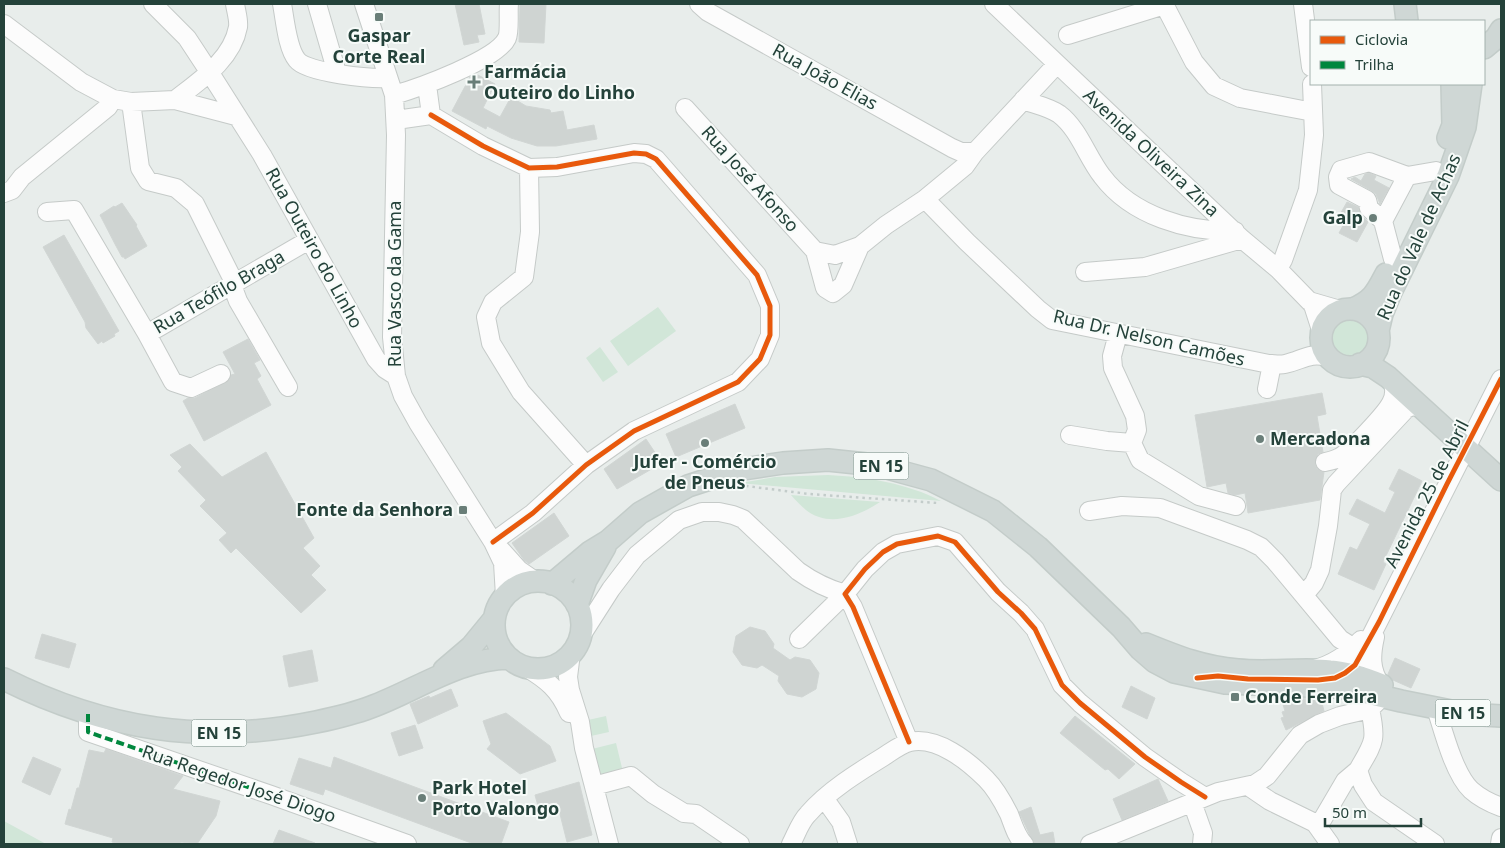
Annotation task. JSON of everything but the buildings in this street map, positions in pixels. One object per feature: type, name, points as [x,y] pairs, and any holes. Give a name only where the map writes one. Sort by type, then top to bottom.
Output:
[{"type":"main road","points":[[1405,4],[1407,20]]},
{"type":"main road","name":"Rua do Vale de Achas","points":[[1347,310],[1366,303],[1374,297],[1436,172],[1453,125],[1452,85]]},
{"type":"main road","name":"Rua do Vale de Achas","points":[[1377,340],[1386,304],[1448,176],[1465,128],[1471,85]]},
{"type":"main road","points":[[1436,172],[1440,194]]},
{"type":"main road","points":[[1393,259],[1413,250]]},
{"type":"main road","points":[[1323,343],[1325,322],[1332,314],[1347,310]]},
{"type":"main road","name":"Avenida Oliveira Zina","points":[[1347,310],[1360,310],[1374,322],[1380,362],[1390,379]]},
{"type":"main road","points":[[1360,364],[1371,358],[1377,340]]},
{"type":"main road","name":"Avenida Oliveira Zina","points":[[1323,343],[1336,363],[1345,366],[1360,364],[1373,367],[1390,379],[1501,480]]},
{"type":"main road","name":"EN 15","points":[[543,583],[608,541],[640,513],[688,486],[737,470],[783,463],[828,460],[876,465],[931,480],[993,511],[1038,547],[1121,627]]},
{"type":"main road","name":"EN 15","points":[[577,605],[586,580],[608,541]]},
{"type":"main road","points":[[543,583],[566,592],[577,605],[581,622],[575,646],[564,660],[549,667],[533,668],[517,662],[499,644],[494,628],[494,620],[496,611],[505,596],[518,586],[543,583]]},
{"type":"main road","name":"EN 15","points":[[435,678],[471,647],[494,620]]},
{"type":"main road","points":[[1121,627],[1144,643],[1196,663],[1237,670],[1330,671],[1345,681],[1378,697],[1431,707]]},
{"type":"main road","points":[[1121,627],[1140,649],[1155,662],[1174,672],[1197,678],[1224,684],[1247,685],[1309,686],[1345,681]]},
{"type":"main road","name":"EN 15","points":[[4,678],[55,702],[88,714],[184,732],[255,732],[294,727],[340,717],[371,707],[435,678],[493,658],[517,662]]},
{"type":"main road","name":"EN 15","points":[[1431,707],[1466,714],[1501,716]]},
{"type":"street","name":"Rua Outeiro do Linho","points":[[153,4],[187,38],[210,72],[262,155],[376,359],[385,369],[396,376]]},
{"type":"street","points":[[174,100],[210,72],[231,46],[238,26],[235,4]]},
{"type":"street","points":[[282,4],[292,52],[298,62],[307,67],[336,73],[388,78]]},
{"type":"street","points":[[317,4],[336,73]]},
{"type":"street","name":"Rua Vasco da Gama","points":[[364,4],[394,95],[396,120],[392,337],[396,376],[403,396],[418,424],[494,542],[519,570],[543,583]]},
{"type":"street","points":[[394,95],[427,85],[494,53],[507,38],[509,4]]},
{"type":"street","name":"Rua João Elias","points":[[699,4],[708,12],[952,148],[961,152],[975,152]]},
{"type":"street","name":"Avenida Oliveira Zina","points":[[994,4],[1239,235],[1278,269],[1313,305],[1323,343]]},
{"type":"street","points":[[1304,4],[1310,58]]},
{"type":"street","points":[[1068,35],[1164,5],[1194,62],[1214,86],[1240,98],[1313,112]]},
{"type":"street","points":[[4,24],[81,82],[113,99],[131,102],[174,100],[236,116]]},
{"type":"street","name":"Rua José Afonso","points":[[815,251],[835,255],[860,246],[886,225],[925,199],[956,172],[966,166],[975,152],[1057,64]]},
{"type":"street","points":[[427,85],[431,116]]},
{"type":"street","points":[[1278,269],[1284,260],[1308,190],[1314,135],[1312,85]]},
{"type":"street","points":[[4,194],[12,190],[22,177],[108,107],[113,99]]},
{"type":"street","points":[[1023,100],[1058,113],[1072,126],[1102,177],[1122,196],[1148,213],[1172,223],[1239,235]]},
{"type":"street","points":[[131,102],[140,168],[148,181],[176,188],[195,204],[232,278],[232,285],[238,301],[288,387]]},
{"type":"street","name":"Rua José Afonso","points":[[685,108],[815,251],[825,288],[833,293],[843,285],[860,246]]},
{"type":"street","points":[[396,120],[431,116],[483,146],[529,168],[557,167],[634,153],[646,154],[656,159],[757,275],[770,306],[770,335],[760,359],[738,382],[634,431],[586,465],[533,513],[494,542]]},
{"type":"street","points":[[952,148],[956,153],[956,172]]},
{"type":"street","points":[[1393,259],[1383,221],[1369,208],[1367,200],[1339,185],[1338,178],[1341,170],[1369,162],[1407,176],[1436,172]]},
{"type":"street","points":[[529,168],[530,232],[524,277],[493,302],[486,317],[491,343],[521,392],[586,465]]},
{"type":"street","points":[[1383,221],[1407,176]]},
{"type":"street","name":"Rua Dr. Nelson Camões","points":[[925,199],[967,242],[1052,320],[1272,364],[1285,364],[1299,359],[1323,343]]},
{"type":"street","name":"Rua Teófilo Braga","points":[[47,212],[74,210],[147,334],[309,240]]},
{"type":"street","points":[[1085,272],[1145,268],[1239,235]]},
{"type":"street","name":"Avenida Oliveira Zina","points":[[1309,301],[1347,310]]},
{"type":"street","points":[[147,334],[172,382],[191,388],[221,374]]},
{"type":"street","points":[[1118,334],[1112,362],[1118,380],[1135,416],[1137,430],[1132,442],[1140,460],[1199,496],[1236,506]]},
{"type":"street","points":[[1268,389],[1272,364]]},
{"type":"street","points":[[1325,462],[1341,457],[1351,450],[1388,407],[1395,387],[1390,379]]},
{"type":"street","name":"Avenida 25 de Abril","points":[[1345,681],[1379,622],[1501,379]]},
{"type":"street","points":[[1304,595],[1314,584],[1320,570],[1332,490],[1406,409],[1412,406],[1421,407]]},
{"type":"street","points":[[1070,436],[1106,441],[1132,442]]},
{"type":"street","points":[[1089,511],[1122,506],[1160,508],[1261,547],[1275,561],[1340,639],[1354,648]]},
{"type":"street","points":[[609,844],[584,748],[580,722],[570,690],[568,677],[575,646],[611,589],[637,555],[679,520],[702,512],[733,515],[743,519],[798,571],[831,590],[845,594],[853,607],[909,742]]},
{"type":"street","points":[[798,639],[845,594],[865,569],[883,552],[897,544],[938,536],[955,542],[998,592],[1035,629],[1062,685],[1080,703],[1144,757],[1181,782],[1199,799],[1203,833],[1202,844]]},
{"type":"street","name":"Rua Vasco da Gama","points":[[494,542],[503,563],[505,596]]},
{"type":"street","name":"Avenida 25 de Abril","points":[[1308,671],[1326,666],[1340,659],[1354,648],[1379,622]]},
{"type":"street","name":"Avenida 25 de Abril","points":[[1318,828],[1345,781],[1358,770],[1372,745],[1378,697],[1372,668],[1372,653],[1379,622]]},
{"type":"street","points":[[517,662],[543,678],[562,698],[584,748]]},
{"type":"street","points":[[1345,681],[1352,713]]},
{"type":"street","points":[[1090,844],[1218,792],[1255,784],[1266,776],[1300,735],[1318,724],[1352,713],[1378,697]]},
{"type":"street","points":[[1431,707],[1457,768],[1470,789],[1501,812]]},
{"type":"street","name":"Rua Regedor José Diogo","points":[[88,714],[88,732],[407,844]]},
{"type":"street","points":[[791,844],[806,816],[824,798],[866,768],[909,742],[923,742],[940,746],[972,765],[988,781],[998,795],[1024,844]]},
{"type":"street","points":[[1358,770],[1363,785],[1374,802],[1434,844]]},
{"type":"street","points":[[594,786],[631,776],[653,794],[684,813],[696,814],[740,844]]},
{"type":"street","points":[[1248,786],[1270,801],[1314,823],[1330,844]]},
{"type":"street","points":[[824,798],[841,822],[848,844]]},
{"type":"street","points":[[1500,844],[1501,838]]},
{"type":"path","points":[[737,485],[809,494],[942,503]]},
{"type":"green space","points":[[658,307],[676,331],[628,366],[610,341]]},
{"type":"green space","points":[[1350,318],[1363,324],[1369,337],[1363,350],[1350,356],[1337,350],[1331,337],[1337,324]]},
{"type":"green space","points":[[600,347],[618,372],[603,382],[586,358]]},
{"type":"green space","points":[[828,475],[857,477],[900,485],[941,501],[740,483],[775,477]]},
{"type":"green space","points":[[791,495],[880,502],[867,510],[851,516],[827,519],[811,514]]},
{"type":"green space","points":[[606,716],[609,732],[591,736],[588,720]]},
{"type":"green space","points":[[616,743],[623,772],[599,778],[592,749]]},
{"type":"green space","points":[[4,821],[46,844],[4,844]]},
{"type":"marked path","points":[[88,714],[88,732],[271,795]]},
{"type":"cycle path","points":[[431,115],[483,146],[529,168],[557,167],[634,153],[646,154],[656,159],[757,275],[770,306],[770,335],[760,359],[738,382],[634,431],[586,465],[533,513],[493,542]]},
{"type":"cycle path","points":[[1197,678],[1218,676],[1248,679],[1318,680],[1335,678],[1355,665],[1379,622],[1501,379]]},
{"type":"cycle path","points":[[909,742],[853,607],[845,594],[865,569],[883,552],[897,544],[938,536],[955,542],[998,592],[1035,629],[1062,685],[1080,703],[1145,757],[1205,797]]},
{"type":"place","name":"Gaspar Corte Real","points":[[379,17]]},
{"type":"place","name":"Farmácia Outeiro do Linho","points":[[474,82]]},
{"type":"place","name":"Galp","points":[[1373,218]]},
{"type":"place","name":"Mercadona","points":[[1260,439]]},
{"type":"place","name":"Jufer - Comércio de Pneus","points":[[705,443]]},
{"type":"place","name":"Fonte da Senhora","points":[[463,510]]},
{"type":"place","name":"Conde Ferreira","points":[[1235,697]]},
{"type":"place","name":"Park Hotel Porto Valongo","points":[[422,798]]}]
